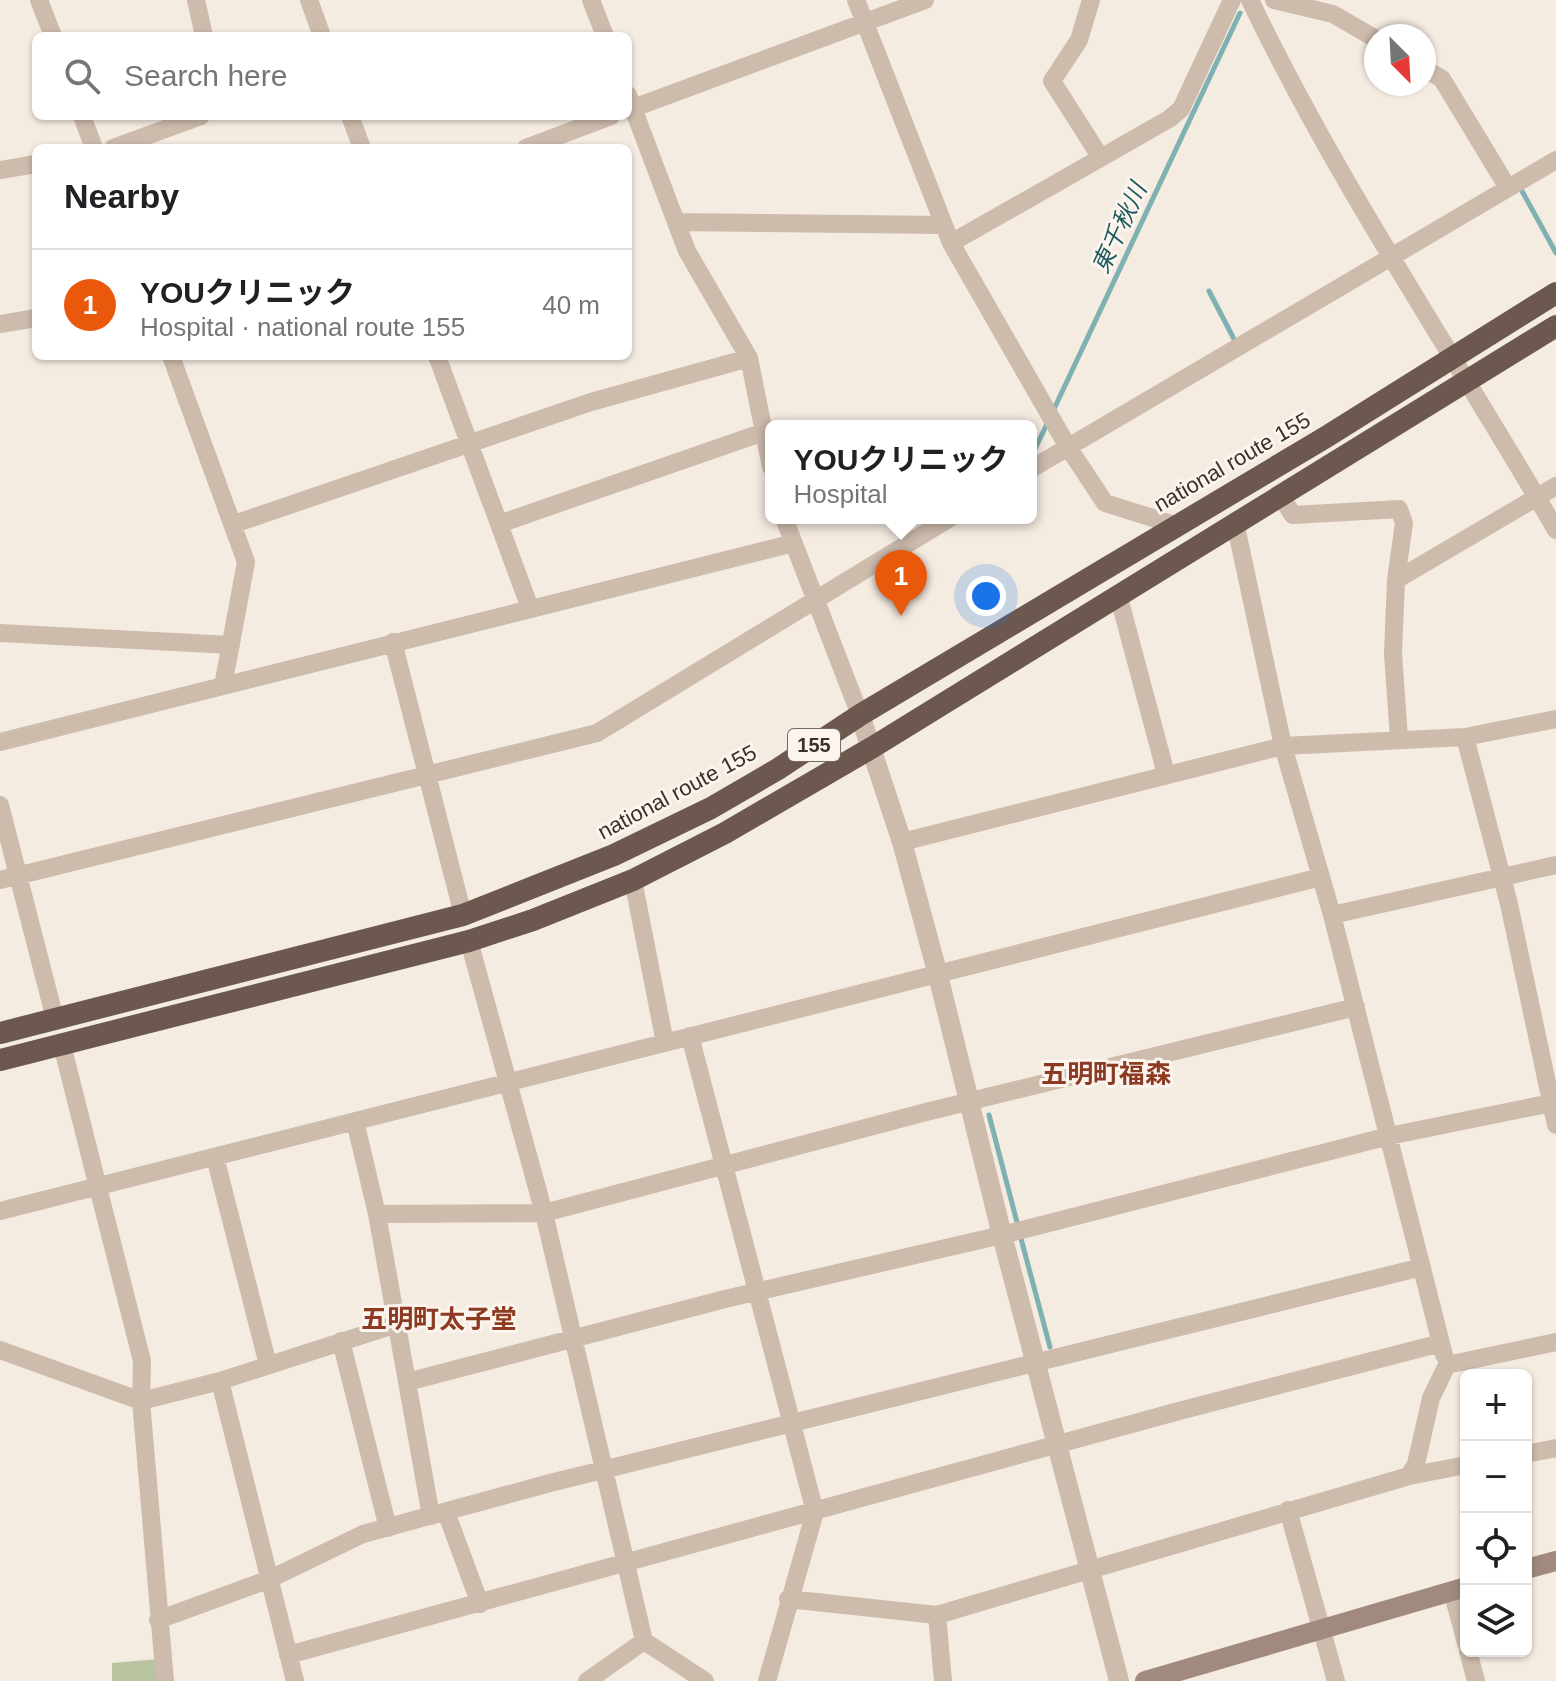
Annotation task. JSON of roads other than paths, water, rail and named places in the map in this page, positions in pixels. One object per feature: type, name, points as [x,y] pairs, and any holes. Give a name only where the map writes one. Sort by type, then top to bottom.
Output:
[{"type":"highway","name":"national route 155","points":[[0,1033],[463,915],[614,855],[711,808],[860,715],[1326,437],[1556,293]]},
{"type":"highway","name":"155","points":[[0,1060],[469,941],[533,920],[633,880],[725,833],[873,747],[1556,326]]},
{"type":"main road","points":[[1532,1567],[1556,1561]]},
{"type":"main road","points":[[1145,1681],[1459,1589]]},
{"type":"street","points":[[39,0],[51,32]]},
{"type":"street","points":[[196,0],[203,32]]},
{"type":"street","points":[[309,0],[321,32]]},
{"type":"street","points":[[591,0],[603,32]]},
{"type":"street","points":[[856,0],[948,234],[1068,447],[1105,503],[1175,525]]},
{"type":"street","points":[[632,103],[925,0]]},
{"type":"street","points":[[1091,0],[1079,40],[1052,81],[1101,158]]},
{"type":"street","points":[[676,222],[948,234],[1101,158],[1181,109],[1232,0]]},
{"type":"street","points":[[1250,0],[1283,70],[1390,256],[1556,530]]},
{"type":"street","points":[[1274,0],[1333,14],[1364,32]]},
{"type":"street","points":[[1436,75],[1442,79],[1508,188]]},
{"type":"street","points":[[632,109],[687,251],[749,358],[765,437]]},
{"type":"street","points":[[84,120],[92,144]]},
{"type":"street","points":[[124,144],[190,120]]},
{"type":"street","points":[[352,120],[360,144]]},
{"type":"street","points":[[537,144],[600,120]]},
{"type":"street","points":[[1037,465],[1556,160]]},
{"type":"street","points":[[0,170],[32,165]]},
{"type":"street","points":[[0,324],[32,319]]},
{"type":"street","points":[[234,524],[591,402],[749,358]]},
{"type":"street","points":[[172,360],[246,562],[223,686]]},
{"type":"street","points":[[438,360],[530,608]]},
{"type":"street","points":[[499,524],[764,432]]},
{"type":"street","points":[[1396,580],[1556,486]]},
{"type":"street","points":[[1280,495],[1293,515],[1399,509],[1404,523],[1396,580],[1393,653],[1399,739]]},
{"type":"street","points":[[1235,522],[1283,746],[1332,915],[1447,1365],[1431,1398],[1416,1464],[1409,1476]]},
{"type":"street","points":[[786,524],[873,747],[902,842],[1119,1681]]},
{"type":"street","points":[[9,878],[597,733],[940,524]]},
{"type":"street","points":[[0,742],[794,543]]},
{"type":"street","points":[[1118,594],[1166,774]]},
{"type":"street","points":[[0,633],[231,645]]},
{"type":"street","points":[[393,642],[463,915]]},
{"type":"street","points":[[902,842],[1283,746],[1465,737],[1556,719]]},
{"type":"street","points":[[1465,737],[1501,877],[1556,1125]]},
{"type":"street","points":[[0,805],[9,878],[55,1019]]},
{"type":"street","points":[[1332,915],[1556,865]]},
{"type":"street","points":[[0,1211],[1321,877]]},
{"type":"street","points":[[633,880],[665,1043]]},
{"type":"street","points":[[469,941],[544,1213],[644,1641],[705,1681]]},
{"type":"street","points":[[377,1214],[544,1213],[926,1112],[970,1104],[1356,1007]]},
{"type":"street","points":[[690,1036],[754,1292],[815,1512],[767,1681]]},
{"type":"street","points":[[62,1045],[142,1361],[141,1401],[165,1681]]},
{"type":"street","points":[[407,1382],[754,1292],[1002,1235],[1389,1136],[1553,1103]]},
{"type":"street","points":[[355,1121],[377,1214],[407,1382],[439,1514],[480,1604]]},
{"type":"street","points":[[215,1157],[268,1365]]},
{"type":"street","points":[[158,1620],[270,1579],[363,1534],[604,1470],[1422,1267]]},
{"type":"street","points":[[0,1350],[141,1401],[220,1381],[397,1324]]},
{"type":"street","points":[[341,1341],[388,1528]]},
{"type":"street","points":[[1447,1365],[1556,1342]]},
{"type":"street","points":[[288,1655],[1057,1444],[1441,1343]]},
{"type":"street","points":[[220,1381],[295,1681]]},
{"type":"street","points":[[1532,1453],[1556,1448]]},
{"type":"street","points":[[788,1599],[937,1615],[1288,1510],[1409,1476],[1460,1466]]},
{"type":"street","points":[[1288,1510],[1336,1681]]},
{"type":"street","points":[[937,1615],[943,1681]]},
{"type":"street","points":[[587,1681],[644,1641]]},
{"type":"street","points":[[1470,1657],[1476,1681]]},
{"type":"waterway","name":"東千秋川","points":[[1054,409],[1240,13]]},
{"type":"waterway","points":[[1522,191],[1556,253]]},
{"type":"waterway","points":[[1209,291],[1235,341]]},
{"type":"waterway","name":"東千秋川","points":[[1037,445],[1048,422]]},
{"type":"waterway","points":[[989,1115],[1018,1226]]},
{"type":"waterway","points":[[1020,1235],[1050,1347]]},
{"type":"place","name":"YOUクリニック","points":[[901,616]]},
{"type":"district","name":"五明町福森","points":[[1106,1074]]},
{"type":"district","name":"五明町太子堂","points":[[439,1319]]}]
